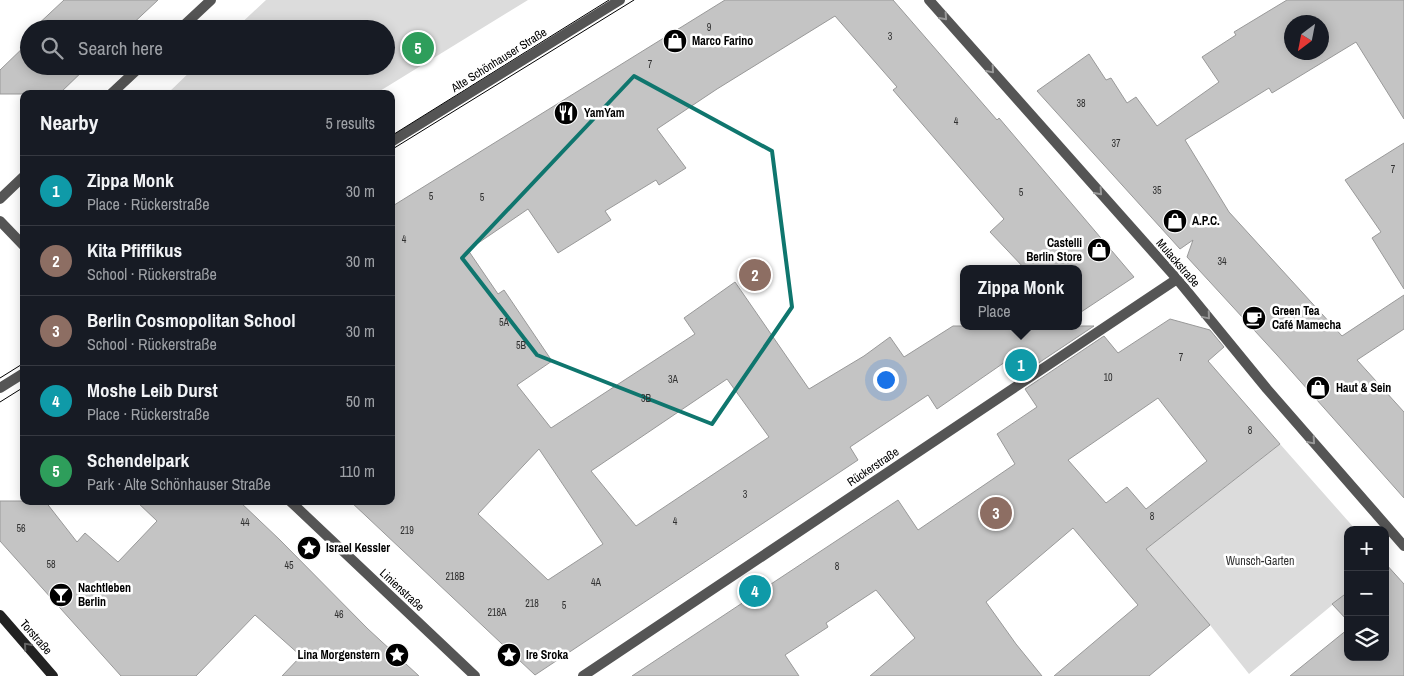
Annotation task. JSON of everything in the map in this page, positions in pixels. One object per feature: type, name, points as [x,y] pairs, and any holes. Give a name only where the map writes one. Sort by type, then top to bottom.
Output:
[{"type":"main road","name":"Torstraße","points":[[0,615],[53,676]]},
{"type":"street","points":[[190,20],[211,0]]},
{"type":"street","name":"Alte Schönhauser Straße","points":[[395,140],[620,0]]},
{"type":"street","name":"Mulackstraße","points":[[929,0],[1177,278],[1267,389],[1404,546]]},
{"type":"street","points":[[115,90],[131,75]]},
{"type":"street","points":[[0,199],[20,180]]},
{"type":"street","points":[[0,221],[20,242]]},
{"type":"street","name":"Rückerstraße","points":[[583,676],[1177,278]]},
{"type":"street","points":[[0,388],[20,376]]},
{"type":"street","name":"Linienstraße","points":[[294,505],[475,676]]},
{"type":"highlighted area","points":[[634,76],[772,151],[792,307],[712,424],[537,355],[462,258]]},
{"type":"green space","points":[[266,0],[528,0],[382,90],[171,90],[187,75],[395,75],[395,20],[245,20]]},
{"type":"green space","name":"Wunsch-Garten","points":[[1280,444],[1352,526],[1344,526],[1344,595],[1249,674],[1146,549]]},
{"type":"building","points":[[64,0],[158,0],[137,20],[43,20]]},
{"type":"building","points":[[725,0],[893,0],[997,120],[999,118],[1134,277],[1082,311],[1082,265],[1021,265],[990,232],[1004,219],[893,90],[897,87],[835,16],[717,89],[657,129],[686,168],[659,185],[656,180],[605,211],[611,220],[558,253],[528,209],[468,250],[498,294],[504,290],[552,361],[517,385],[551,428],[695,334],[684,318],[735,282],[809,389],[864,356],[890,337],[904,357],[953,326],[960,326],[960,330],[1082,330],[1082,326],[1094,326],[1016,378],[1005,362],[937,409],[928,395],[850,447],[858,460],[535,675],[354,505],[395,505],[395,205]],"holes":[[[727,379],[769,437],[636,526],[591,471]],[[539,449],[603,544],[548,580],[478,514]]]},
{"type":"building","points":[[1287,0],[1404,0],[1404,119],[1356,42],[1329,58],[1329,15],[1284,15],[1284,60],[1326,60],[1272,93],[1269,88],[1185,140],[1229,212],[1342,336],[1404,295],[1404,329],[1357,360],[1404,412],[1404,498],[1187,257],[1193,240],[1180,249],[1037,91],[1089,54],[1106,80],[1111,78],[1127,103],[1136,97],[1157,126],[1219,82],[1202,57],[1236,35],[1234,32]]},
{"type":"building","points":[[20,51],[20,75],[79,75],[63,90],[20,90],[20,94],[0,94],[0,70]]},
{"type":"building","points":[[1404,143],[1404,289],[1372,238],[1381,232],[1345,180]]},
{"type":"building","points":[[1170,319],[1210,330],[1224,347],[1208,361],[1280,444],[1146,549],[1210,625],[1149,676],[1054,676],[1138,605],[1073,528],[986,602],[1042,676],[870,676],[915,638],[876,590],[826,623],[828,627],[785,655],[799,676],[632,676],[898,500],[918,530],[1015,464],[997,434],[1037,407],[1025,389],[1104,336],[1118,353]],"holes":[[[1158,398],[1207,461],[1146,509],[1127,487],[1106,503],[1068,460]]]},
{"type":"building","points":[[0,501],[20,501],[20,505],[48,505],[77,542],[85,533],[118,562],[157,521],[140,505],[243,505],[368,629],[419,676],[282,676],[301,656],[255,615],[196,676],[121,676],[0,541]]},
{"type":"building","points":[[1389,567],[1404,584],[1404,676],[1290,676],[1344,632],[1344,661],[1389,661]]},
{"type":"building","points":[[1344,595],[1344,617],[1332,604]]},
{"type":"tram line","points":[[395,134],[609,0]]},
{"type":"tram line","points":[[395,148],[634,0]]},
{"type":"tram line","points":[[0,378],[20,366]]},
{"type":"tram line","points":[[0,402],[20,390]]},
{"type":"place","name":"Marco Farino","points":[[675,41]]},
{"type":"place","name":"Schendelpark","points":[[418,48]]},
{"type":"place","name":"YamYam","points":[[566,113]]},
{"type":"place","name":"A.P.C.","points":[[1175,221]]},
{"type":"place","name":"Castelli Berlin Store","points":[[1099,250]]},
{"type":"place","name":"Kita Pfiffikus","points":[[755,275]]},
{"type":"place","name":"Green Tea Café Mamecha","points":[[1254,318]]},
{"type":"place","name":"Zippa Monk","points":[[1021,365]]},
{"type":"place","name":"Haut & Sein","points":[[1318,388]]},
{"type":"place","name":"Berlin Cosmopolitan School","points":[[996,513]]},
{"type":"place","name":"Israel Kessler","points":[[309,548]]},
{"type":"place","name":"Moshe Leib Durst","points":[[755,591]]},
{"type":"place","name":"Nachtleben Berlin","points":[[61,595]]},
{"type":"place","name":"Lina Morgenstern","points":[[397,655]]},
{"type":"place","name":"Ire Sroka","points":[[509,655]]}]
